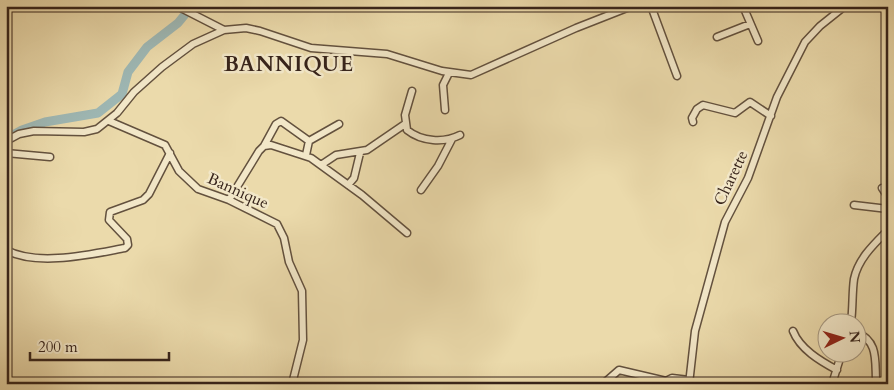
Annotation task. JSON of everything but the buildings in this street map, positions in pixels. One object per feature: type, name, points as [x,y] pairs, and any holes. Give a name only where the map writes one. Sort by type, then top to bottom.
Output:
[{"type":"street","points":[[177,6],[224,30]]},
{"type":"street","points":[[6,141],[19,134],[34,131],[84,132],[97,129],[109,121],[134,92],[162,67],[193,44],[224,30],[246,28],[311,48],[387,54],[449,72],[471,75],[576,28],[632,6]]},
{"type":"street","points":[[652,6],[677,76]]},
{"type":"street","points":[[743,6],[758,41]]},
{"type":"street","name":"Charette","points":[[689,382],[695,331],[725,222],[748,178],[777,97],[805,42],[820,26],[844,6]]},
{"type":"street","points":[[717,37],[750,24]]},
{"type":"street","points":[[445,108],[442,85],[449,72]]},
{"type":"street","points":[[412,91],[405,115],[405,124],[414,135],[422,138],[444,140],[460,135]]},
{"type":"street","points":[[693,122],[692,118],[697,109],[703,105],[735,113],[750,102],[771,116]]},
{"type":"street","name":"Bannique","points":[[109,121],[166,145],[179,171],[198,189],[229,200],[277,224],[284,238],[289,262],[299,280],[304,310],[303,340],[292,384]]},
{"type":"street","points":[[229,200],[276,124],[281,121],[309,141]]},
{"type":"street","points":[[306,155],[309,141],[339,124]]},
{"type":"street","points":[[320,165],[336,155],[360,153],[405,124]]},
{"type":"street","points":[[420,190],[438,166],[452,139]]},
{"type":"street","points":[[264,146],[271,145],[306,155],[348,185],[407,233]]},
{"type":"street","points":[[6,153],[50,157]]},
{"type":"street","points":[[6,250],[25,257],[41,258],[88,255],[125,248],[128,245],[127,239],[109,220],[110,212],[143,200],[149,194],[170,153]]},
{"type":"street","points":[[348,185],[354,178],[360,153]]},
{"type":"street","points":[[882,188],[888,197]]},
{"type":"street","points":[[854,205],[888,209]]},
{"type":"street","points":[[852,312],[854,277],[858,266],[866,254],[888,230]]},
{"type":"street","points":[[793,331],[798,342],[821,361],[837,370]]},
{"type":"street","points":[[866,338],[871,341],[875,350],[876,379]]},
{"type":"street","points":[[832,384],[839,362]]},
{"type":"street","points":[[603,384],[619,370],[666,381],[672,378],[689,382]]},
{"type":"waterway","points":[[11,136],[45,122],[98,113],[122,94],[128,72],[147,47],[178,23],[192,6]]},
{"type":"district","name":"BANNIQUE","points":[[289,64]]}]
